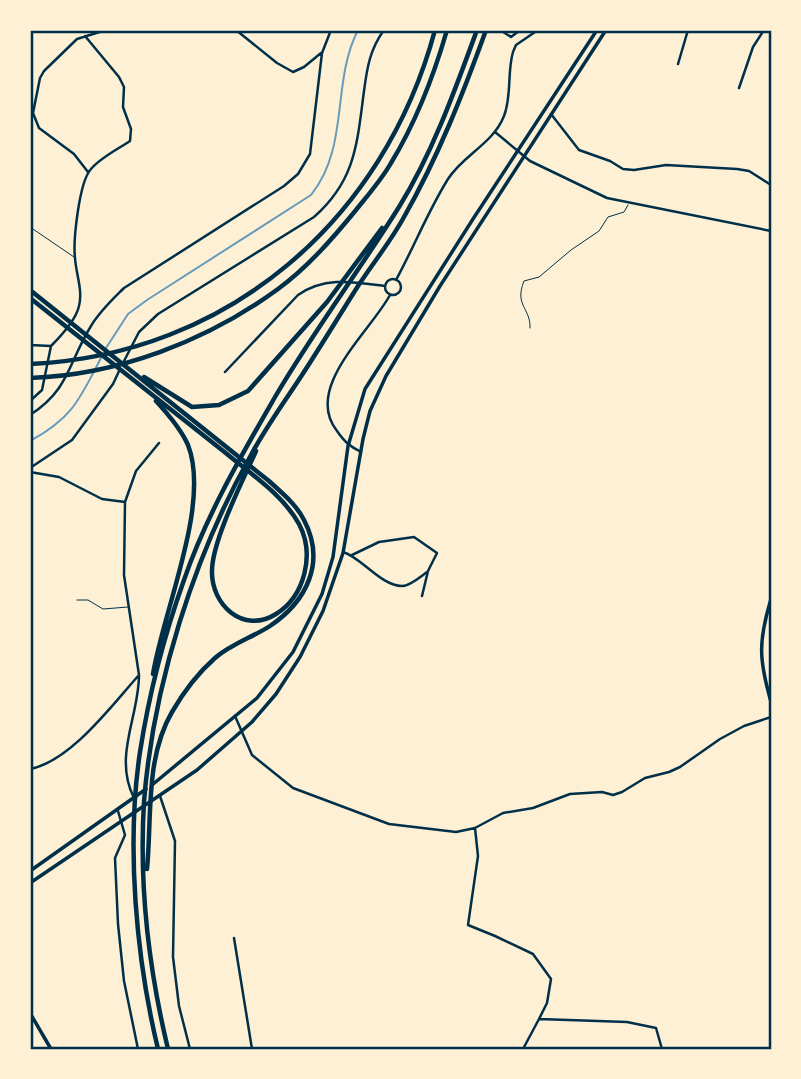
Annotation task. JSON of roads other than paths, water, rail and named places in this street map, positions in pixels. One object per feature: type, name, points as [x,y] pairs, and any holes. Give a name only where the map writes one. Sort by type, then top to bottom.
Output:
[{"type":"highway","points":[[30,365],[87,359],[189,328],[252,293],[287,267],[335,220],[356,193],[397,129],[420,76],[435,30]]},
{"type":"highway","points":[[30,378],[75,374],[142,358],[203,334],[277,290],[346,223],[390,164],[417,111],[447,30]]},
{"type":"highway","points":[[148,706],[184,580],[227,482],[276,394],[400,206],[451,101],[477,30]]},
{"type":"highway","points":[[168,1049],[156,989],[145,891],[144,804],[171,650],[223,508],[263,434],[403,219],[440,149],[486,30]]},
{"type":"highway","points":[[30,298],[134,381],[166,401],[202,408],[229,402],[248,391],[335,290],[400,206]]},
{"type":"highway","points":[[30,290],[229,452],[269,481],[291,501],[313,544],[312,568],[297,604],[216,657],[193,682],[172,712],[153,752],[145,891]]},
{"type":"highway","points":[[158,1049],[146,996],[141,953],[134,838],[140,753],[156,655],[194,499],[188,445],[166,401]]},
{"type":"highway","points":[[229,452],[264,485],[283,501],[300,526],[305,539],[307,563],[301,584],[286,606],[270,617],[252,620],[236,616],[225,608],[217,596],[212,572],[216,547],[263,434]]},
{"type":"street","points":[[89,172],[74,154],[39,128],[33,113],[41,75],[74,41],[106,30]]},
{"type":"street","points":[[236,30],[293,72],[304,67],[322,52]]},
{"type":"street","points":[[30,415],[57,393],[91,326],[108,303],[124,288],[274,192],[298,174],[307,163],[322,52],[331,30]]},
{"type":"street","points":[[30,470],[72,440],[113,384],[133,341],[149,321],[314,217],[335,196],[352,162],[370,57],[384,30]]},
{"type":"street","points":[[500,30],[511,37],[518,31],[523,39]]},
{"type":"street","points":[[396,279],[401,291],[397,295],[390,295],[385,286],[388,281],[396,279],[449,177],[495,132],[507,108],[513,52],[523,39],[538,30]]},
{"type":"street","points":[[30,871],[118,811],[180,763],[257,698],[293,652],[322,594],[333,557],[348,446],[365,389],[597,30]]},
{"type":"street","points":[[30,883],[197,770],[240,732],[276,694],[300,657],[323,611],[343,552],[370,411],[386,376],[440,286],[606,30]]},
{"type":"street","points":[[678,64],[688,30]]},
{"type":"street","points":[[739,88],[753,47],[765,30]]},
{"type":"street","points":[[30,401],[42,390],[51,346],[78,311],[80,294],[75,258],[80,198],[89,172],[130,141],[132,134],[122,107],[124,86],[85,36]]},
{"type":"street","points":[[551,114],[579,149],[623,169],[634,170],[666,164],[737,169],[749,171],[771,185]]},
{"type":"street","points":[[495,132],[524,156],[596,194],[629,203],[771,230]]},
{"type":"street","points":[[225,372],[298,295],[310,287],[325,282],[345,281],[385,286]]},
{"type":"street","points":[[361,452],[348,446],[329,419],[327,394],[339,367],[381,312],[390,295]]},
{"type":"street","points":[[30,345],[51,346]]},
{"type":"street","points":[[134,798],[127,779],[128,734],[139,675],[123,566],[125,502],[136,471],[159,443]]},
{"type":"street","points":[[30,470],[59,477],[102,499],[125,502]]},
{"type":"street","points":[[352,555],[379,542],[416,538],[437,553],[428,572],[422,596]]},
{"type":"street","points":[[343,552],[352,555],[368,570],[399,586],[407,585],[428,572]]},
{"type":"street","points":[[771,599],[764,622],[760,661],[771,702]]},
{"type":"street","points":[[30,769],[64,752],[139,675]]},
{"type":"street","points":[[235,716],[252,755],[293,788],[389,824],[456,832],[475,828],[503,813],[533,808],[570,794],[602,792],[613,795],[622,792],[645,778],[680,767],[744,726],[771,717]]},
{"type":"street","points":[[160,796],[174,841],[173,957],[179,1006],[190,1049]]},
{"type":"street","points":[[118,811],[125,835],[115,858],[116,898],[124,981],[138,1049]]},
{"type":"street","points":[[475,828],[478,856],[468,925],[533,954],[551,979],[547,1003],[523,1049]]},
{"type":"street","points":[[234,938],[251,1049]]},
{"type":"street","points":[[30,1013],[51,1049]]},
{"type":"street","points":[[539,1019],[627,1022],[656,1028],[662,1049]]},
{"type":"lane","points":[[530,328],[521,302],[524,281],[539,278],[571,250],[599,231],[608,217],[624,212],[629,203]]},
{"type":"lane","points":[[30,227],[75,258]]},
{"type":"lane","points":[[77,600],[88,600],[103,609],[128,607]]},
{"type":"waterway","points":[[106,348],[128,314],[311,195],[331,156],[345,71],[358,30]]},
{"type":"waterway","points":[[30,441],[66,415],[81,395],[102,356]]}]
